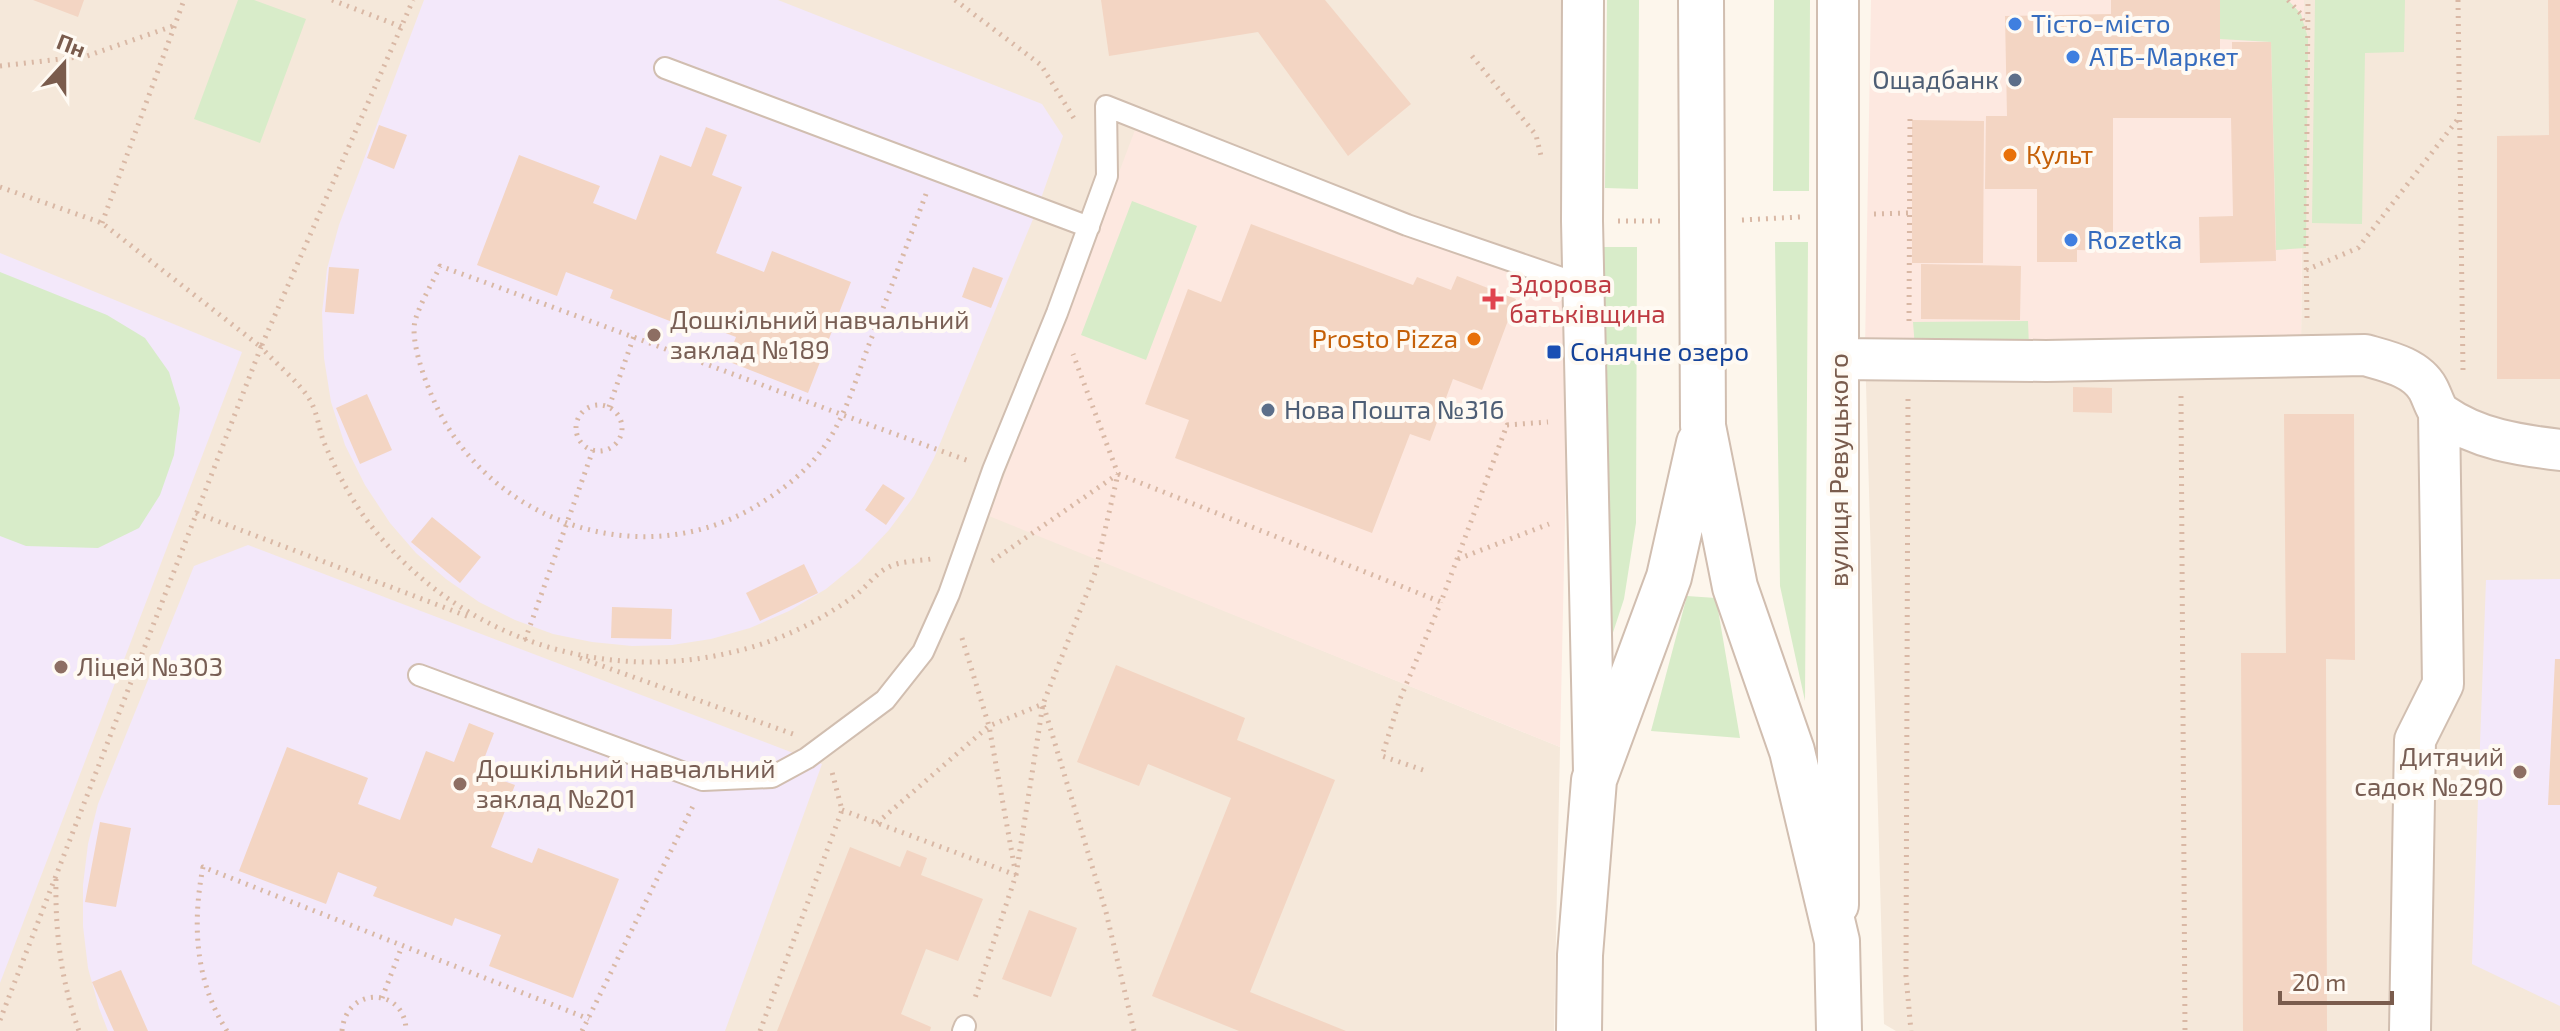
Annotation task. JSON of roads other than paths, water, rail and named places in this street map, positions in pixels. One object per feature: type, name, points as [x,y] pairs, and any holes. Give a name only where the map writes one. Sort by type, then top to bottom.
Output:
[{"type":"street","name":"вулиця Ревуцького","points":[[1579,1031],[1580,955],[1594,780],[1582,190],[1583,0]]},
{"type":"street","name":"вулиця Ревуцького","points":[[1701,0],[1703,426],[1735,587],[1792,751],[1837,941]]},
{"type":"street","name":"вулиця Ревуцького","points":[[1838,0],[1839,1031]]},
{"type":"street","points":[[1839,359],[2046,361],[2365,355],[2400,365],[2426,385],[2451,420],[2505,443],[2560,450]]},
{"type":"street","points":[[2410,1031],[2415,740],[2443,684],[2451,420]]},
{"type":"street","name":"вулиця Ревуцького","points":[[1594,780],[1669,577],[1703,426]]},
{"type":"lane","points":[[665,68],[1089,227]]},
{"type":"lane","points":[[419,675],[705,779],[772,777],[807,758],[885,700],[923,652],[949,594],[993,470],[1089,227],[1107,176],[1106,106],[1407,225],[1585,286]]},
{"type":"place","name":"Тісто-місто","points":[[2015,24]]},
{"type":"place","name":"АТБ-Маркет","points":[[2073,57]]},
{"type":"place","name":"Ощадбанк","points":[[2015,80]]},
{"type":"place","name":"Культ","points":[[2010,155]]},
{"type":"place","name":"Rozetka","points":[[2071,240]]},
{"type":"place","name":"Здорова батьківщина","points":[[1493,299]]},
{"type":"place","name":"Дошкільний навчальний заклад №189","points":[[654,335]]},
{"type":"place","name":"Prosto Pizza","points":[[1474,339]]},
{"type":"place","name":"Сонячне озеро","points":[[1554,352]]},
{"type":"place","name":"Нова Пошта №316","points":[[1268,410]]},
{"type":"place","name":"Ліцей №303","points":[[61,667]]},
{"type":"place","name":"Дитячий садок №290","points":[[2520,772]]},
{"type":"place","name":"Дошкільний навчальний заклад №201","points":[[460,784]]}]
